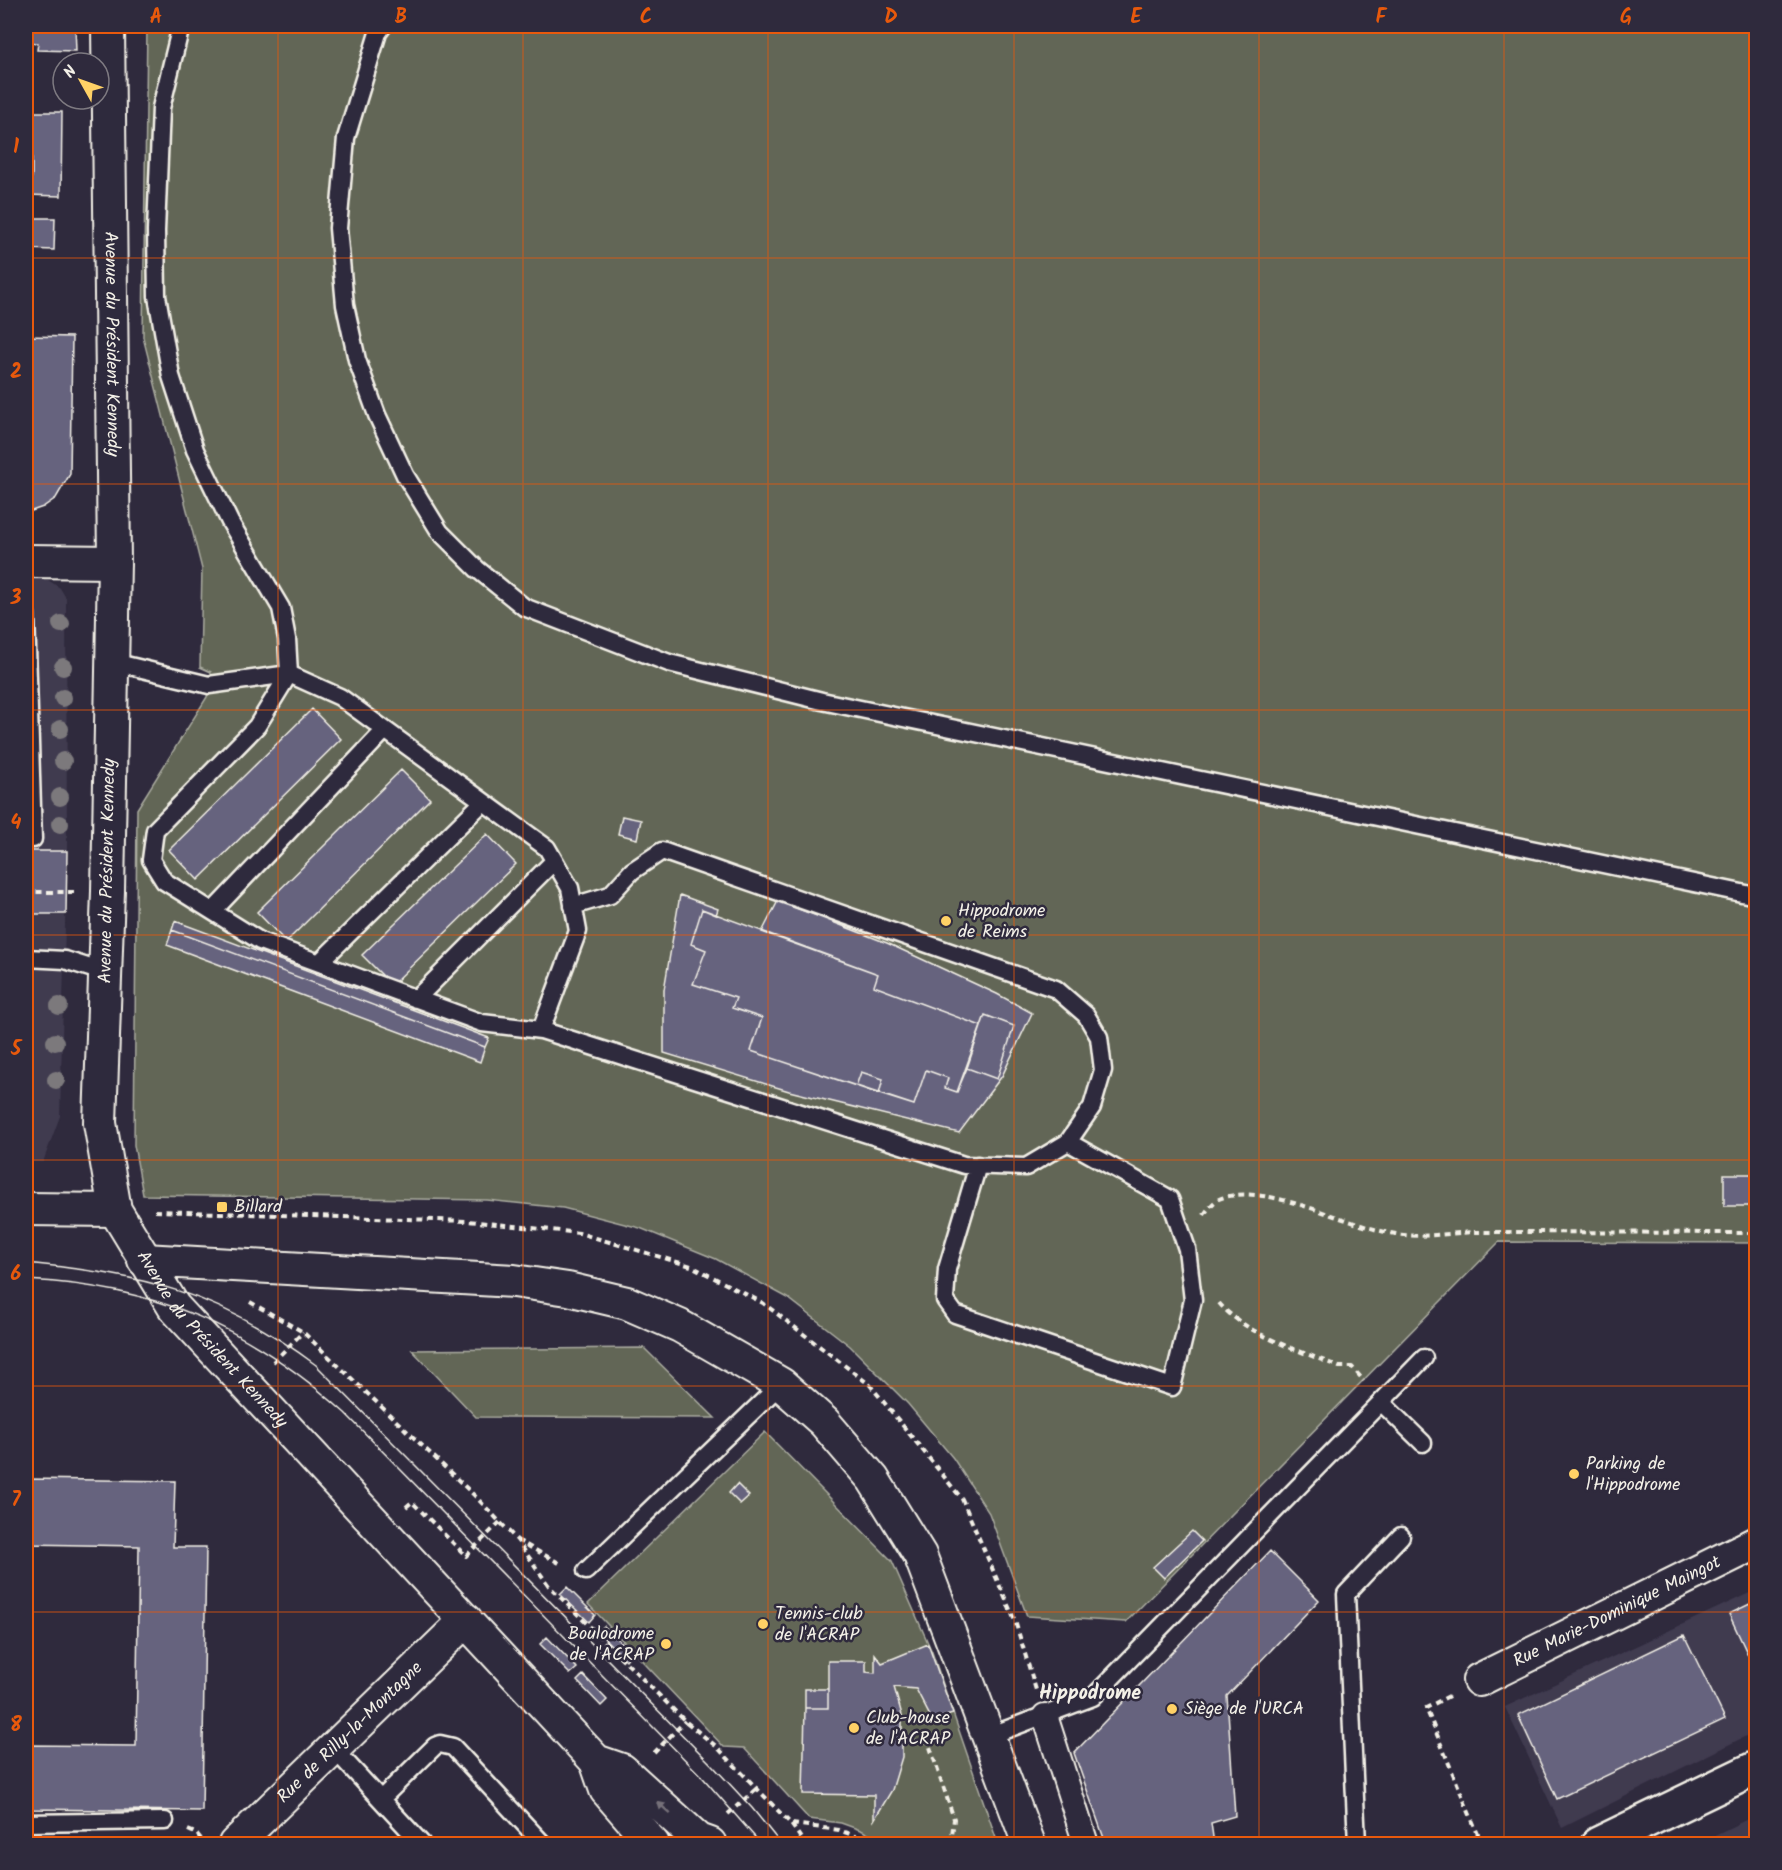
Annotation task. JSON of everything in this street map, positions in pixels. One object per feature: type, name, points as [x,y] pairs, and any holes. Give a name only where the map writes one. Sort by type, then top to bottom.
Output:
[{"type":"street","name":"Avenue du Président Kennedy","points":[[108,26],[114,562],[106,972],[100,1123],[115,1210],[174,1307],[596,1761],[622,1770],[699,1840],[710,1845]]},
{"type":"street","points":[[26,561],[114,562]]},
{"type":"street","points":[[26,1209],[115,1210]]},
{"type":"street","points":[[144,1260],[514,1281],[568,1289],[627,1303],[744,1360],[781,1383],[824,1422],[873,1479],[920,1555],[1029,1845]]},
{"type":"street","name":"Rue Marie-Dominique Maingot","points":[[1479,1680],[1756,1543]]},
{"type":"street","name":"Rue de Rilly-la-Montagne","points":[[235,1845],[465,1620]]},
{"type":"street","points":[[1045,1716],[1086,1845]]},
{"type":"street","points":[[596,1761],[606,1790],[653,1845]]},
{"type":"street","points":[[1598,1845],[1756,1768]]},
{"type":"lane","points":[[181,26],[161,108],[156,231],[157,296],[171,376],[195,450],[230,522],[281,608],[287,639],[289,674],[257,726],[155,830],[151,860],[164,880],[260,941],[482,1023],[541,1030],[964,1165],[1026,1167],[1068,1142],[1092,1107],[1103,1070],[1099,1037],[1086,1015],[1056,989],[662,851],[632,871],[610,895],[573,906]]},
{"type":"lane","points":[[383,26],[378,33],[346,138],[338,228],[345,305],[357,360],[377,415],[405,475],[440,532],[477,569],[524,607],[669,663],[811,698],[1756,896]]},
{"type":"lane","points":[[26,614],[33,839]]},
{"type":"lane","points":[[112,662],[209,685],[289,674],[340,697],[547,848],[570,888],[578,931],[541,1030]]},
{"type":"lane","points":[[213,911],[385,730]]},
{"type":"lane","points":[[319,963],[483,802]]},
{"type":"lane","points":[[416,999],[554,861]]},
{"type":"lane","points":[[26,957],[65,960],[106,972]]},
{"type":"lane","points":[[978,1165],[947,1269],[945,1300],[955,1314],[1172,1387],[1193,1300],[1187,1250],[1170,1199],[1068,1142]]},
{"type":"lane","points":[[989,1736],[1093,1697],[1424,1358]]},
{"type":"lane","points":[[586,1571],[781,1383]]},
{"type":"lane","points":[[1381,1402],[1423,1443]]},
{"type":"lane","points":[[1357,1845],[1346,1594],[1401,1536]]},
{"type":"lane","points":[[381,1799],[435,1746],[440,1744],[453,1747],[543,1845]]},
{"type":"lane","points":[[333,1748],[422,1845]]},
{"type":"lane","points":[[26,1823],[165,1821]]},
{"type":"path","points":[[26,892],[108,891]]},
{"type":"path","points":[[1202,1225],[1204,1214],[1218,1199],[1240,1196],[1270,1197],[1361,1226],[1397,1234],[1431,1236],[1478,1232],[1756,1233]]},
{"type":"path","points":[[1215,1293],[1230,1316],[1257,1331],[1339,1367],[1352,1366],[1381,1402]]},
{"type":"path","points":[[240,1297],[303,1332],[500,1522],[517,1540],[549,1586],[685,1721],[717,1747],[791,1824],[805,1845]]},
{"type":"path","points":[[401,1512],[412,1502],[466,1556],[500,1522]]},
{"type":"path","points":[[517,1540],[564,1566],[586,1571]]},
{"type":"path","points":[[1479,1680],[1426,1708],[1482,1845]]},
{"type":"path","points":[[630,1776],[685,1721]]},
{"type":"path","points":[[903,1742],[928,1741],[954,1819],[951,1845]]},
{"type":"path","points":[[791,1824],[838,1830],[876,1845]]},
{"type":"shaded area","points":[[26,576],[48,580],[60,588],[66,598],[67,848],[60,1116],[43,1162],[26,1162]]},
{"type":"shaded area","points":[[1756,1590],[1756,1731],[1562,1828],[1505,1707]]},
{"type":"shaded area","points":[[1756,1815],[1756,1844],[1696,1844],[1721,1832]]},
{"type":"green space","name":"Hippodrome de Reims","points":[[147,26],[1756,26],[1756,1243],[1499,1242],[1126,1622],[1027,1616],[989,1513],[953,1458],[908,1404],[850,1346],[788,1298],[716,1259],[640,1228],[563,1208],[487,1200],[143,1195],[134,1145],[137,809],[207,697],[211,672],[200,667],[202,569],[143,337]]},
{"type":"green space","points":[[644,1348],[715,1418],[476,1417],[412,1350]]},
{"type":"green space","name":"Tennis-club de l'ACRAP","points":[[765,1432],[892,1561],[932,1652],[998,1844],[885,1844],[863,1831],[841,1823],[809,1819],[744,1748],[724,1747],[588,1604]]},
{"type":"building","points":[[26,26],[75,26],[76,51],[37,50],[38,43],[26,42]]},
{"type":"building","points":[[26,112],[62,112],[61,196],[27,195],[27,177],[32,177],[32,141],[26,141]]},
{"type":"building","points":[[26,218],[55,218],[54,250],[26,249]]},
{"type":"building","points":[[26,336],[72,337],[70,474],[56,498],[43,507],[26,513]]},
{"type":"building","points":[[312,709],[341,739],[198,880],[169,850]]},
{"type":"building","points":[[401,770],[430,799],[286,942],[257,912]]},
{"type":"building","points":[[622,816],[641,820],[637,839],[618,834]]},
{"type":"building","points":[[487,834],[516,864],[392,985],[362,955]]},
{"type":"building","points":[[26,851],[67,851],[66,914],[26,914]]},
{"type":"building","points":[[680,895],[718,909],[716,915],[702,909],[691,944],[706,950],[693,984],[736,998],[732,1008],[762,1018],[751,1051],[914,1105],[926,1070],[948,1078],[945,1088],[957,1092],[967,1068],[997,1079],[1014,1026],[985,1015],[981,1026],[874,986],[878,974],[762,932],[778,901],[887,943],[997,994],[1032,1013],[1002,1076],[959,1133],[789,1091],[664,1053],[664,990]]},
{"type":"building","points":[[702,909],[878,974],[874,986],[981,1026],[957,1092],[945,1088],[948,1078],[926,1070],[914,1105],[879,1094],[883,1079],[861,1072],[856,1086],[751,1051],[762,1018],[732,1008],[736,998],[693,984],[706,950],[691,944]]},
{"type":"building","points":[[175,921],[489,1038],[485,1047],[172,930]]},
{"type":"building","points":[[172,930],[485,1047],[480,1062],[167,945]]},
{"type":"building","points":[[985,1015],[1014,1026],[997,1079],[967,1068]]},
{"type":"building","points":[[861,1072],[883,1079],[879,1094],[856,1086]]},
{"type":"building","points":[[1724,1174],[1756,1174],[1756,1206],[1724,1206]]},
{"type":"building","points":[[26,1479],[175,1481],[173,1547],[206,1547],[202,1811],[26,1809],[26,1745],[136,1746],[139,1546],[26,1544]]},
{"type":"building","points":[[737,1484],[749,1496],[740,1504],[729,1493]]},
{"type":"building","points":[[1192,1531],[1202,1541],[1164,1578],[1153,1567]]},
{"type":"building","name":"Siège de l'URCA","points":[[1270,1551],[1319,1600],[1227,1696],[1235,1816],[1211,1823],[1214,1844],[1106,1844],[1074,1753]]},
{"type":"building","points":[[567,1587],[595,1615],[589,1622],[560,1594]]},
{"type":"building","points":[[1756,1601],[1756,1672],[1729,1614]]},
{"type":"building","points":[[604,1626],[632,1653],[626,1660],[598,1632]]},
{"type":"building","points":[[1684,1635],[1725,1719],[1557,1799],[1518,1715]]},
{"type":"building","points":[[547,1637],[577,1668],[570,1674],[540,1644]]},
{"type":"building","name":"Club-house de l'ACRAP","points":[[928,1644],[953,1714],[932,1720],[916,1689],[894,1687],[902,1715],[902,1757],[892,1790],[874,1820],[874,1795],[803,1794],[805,1708],[828,1708],[828,1661],[866,1661],[866,1672],[875,1673],[875,1654],[882,1663]]},
{"type":"building","points":[[583,1675],[607,1700],[601,1706],[577,1681]]},
{"type":"building","points":[[805,1689],[828,1689],[828,1708],[805,1708]]},
{"type":"tram line","points":[[26,1263],[108,1274],[179,1291],[246,1320],[316,1365],[713,1766],[781,1844]]},
{"type":"tram line","points":[[26,1280],[117,1291],[198,1316],[236,1334],[273,1356],[309,1383],[345,1413],[704,1779],[761,1844]]},
{"type":"place","name":"Hippodrome de Reims","points":[[946,921]]},
{"type":"place","name":"Billard","points":[[222,1207]]},
{"type":"place","name":"Parking de l'Hippodrome","points":[[1574,1474]]},
{"type":"place","name":"Tennis-club de l'ACRAP","points":[[763,1624]]},
{"type":"place","name":"Boulodrome de l'ACRAP","points":[[666,1644]]},
{"type":"place","name":"Siège de l'URCA","points":[[1172,1709]]},
{"type":"place","name":"Club-house de l'ACRAP","points":[[854,1728]]},
{"type":"district","name":"Hippodrome","points":[[1090,1694]]}]
